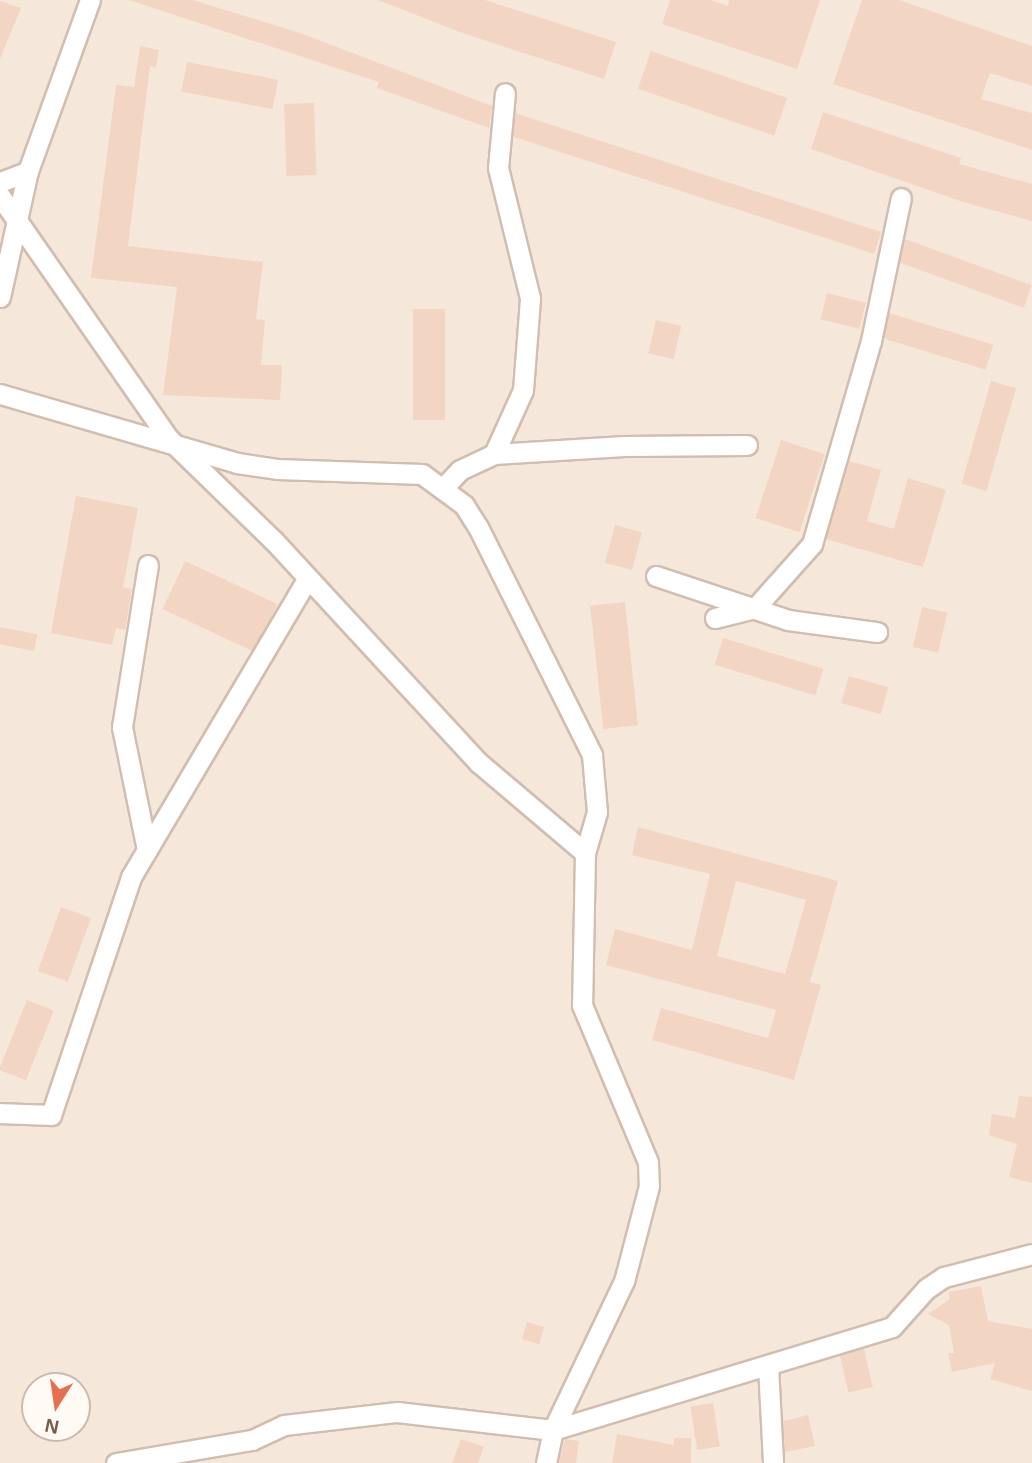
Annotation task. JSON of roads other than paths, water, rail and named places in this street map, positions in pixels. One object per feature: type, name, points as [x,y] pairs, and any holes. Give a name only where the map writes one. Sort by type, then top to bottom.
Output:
[{"type":"street","points":[[0,297],[29,171],[90,0]]},
{"type":"street","points":[[494,454],[523,390],[530,298],[498,168],[505,93]]},
{"type":"street","points":[[0,182],[29,171]]},
{"type":"street","points":[[0,196],[169,439],[307,578],[479,763],[585,853]]},
{"type":"street","points":[[715,618],[755,608],[812,544],[871,341],[901,198]]},
{"type":"street","points":[[0,394],[169,439],[237,463],[277,469],[422,474],[444,487],[478,527],[592,755],[597,812],[585,853],[582,1004],[620,1098],[644,1143],[649,1186],[624,1281],[553,1430],[546,1463]]},
{"type":"street","points":[[444,487],[460,470],[494,454],[624,446],[747,445]]},
{"type":"street","points":[[147,850],[122,727],[148,565]]},
{"type":"street","points":[[656,576],[800,622],[877,632]]},
{"type":"street","points":[[0,1113],[51,1115],[131,877],[307,578]]},
{"type":"street","points":[[116,1463],[252,1440],[284,1425],[397,1412],[553,1430],[892,1327],[926,1289],[944,1277],[1032,1254]]},
{"type":"street","points":[[768,1366],[773,1463]]}]
